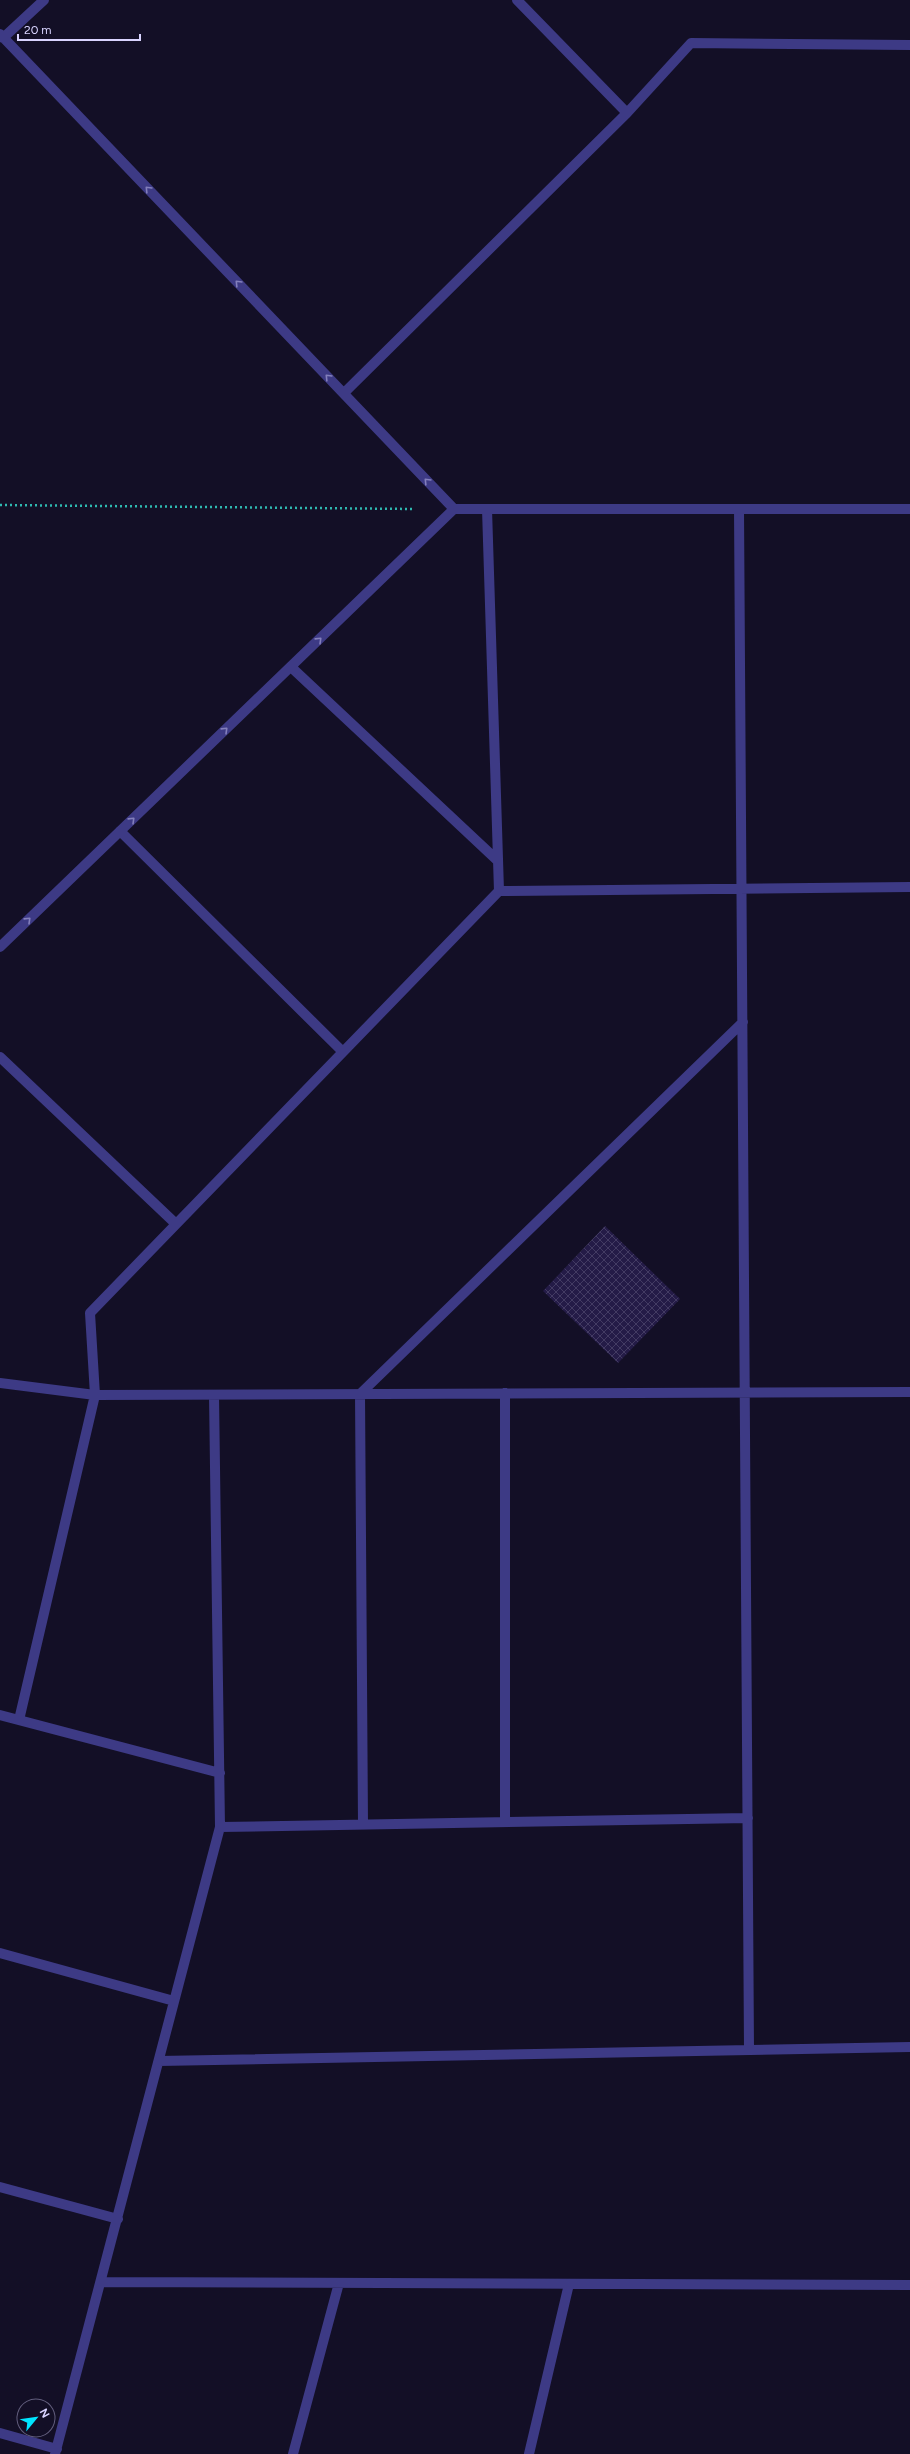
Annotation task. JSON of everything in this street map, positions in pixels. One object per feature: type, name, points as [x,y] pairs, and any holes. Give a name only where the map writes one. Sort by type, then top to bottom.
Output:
[{"type":"street","points":[[44,0],[2,36],[454,509]]},
{"type":"street","points":[[517,0],[627,113]]},
{"type":"street","points":[[344,393],[627,113],[691,43],[910,45]]},
{"type":"street","points":[[0,947],[454,509],[910,509]]},
{"type":"street","points":[[487,509],[499,891]]},
{"type":"street","points":[[739,509],[749,2050]]},
{"type":"street","points":[[291,667],[498,861]]},
{"type":"street","points":[[120,831],[343,1052]]},
{"type":"street","points":[[19,1720],[95,1395],[90,1313],[499,891],[910,887]]},
{"type":"street","points":[[363,1824],[360,1394],[743,1022]]},
{"type":"street","points":[[0,1057],[176,1224]]},
{"type":"street","points":[[0,1383],[95,1395],[910,1392]]},
{"type":"street","points":[[505,1394],[505,1822]]},
{"type":"street","points":[[0,2433],[56,2451],[220,1827],[214,1395]]},
{"type":"street","points":[[0,1715],[220,1773]]},
{"type":"street","points":[[220,1827],[748,1818]]},
{"type":"street","points":[[0,1953],[174,2002]]},
{"type":"street","points":[[159,2061],[910,2047]]},
{"type":"street","points":[[0,2188],[118,2219]]},
{"type":"street","points":[[101,2282],[910,2286]]},
{"type":"street","points":[[293,2454],[339,2283]]},
{"type":"street","points":[[529,2454],[569,2284]]},
{"type":"path","points":[[0,505],[454,509]]},
{"type":"building","points":[[605,1226],[680,1299],[618,1363],[543,1291]]}]
